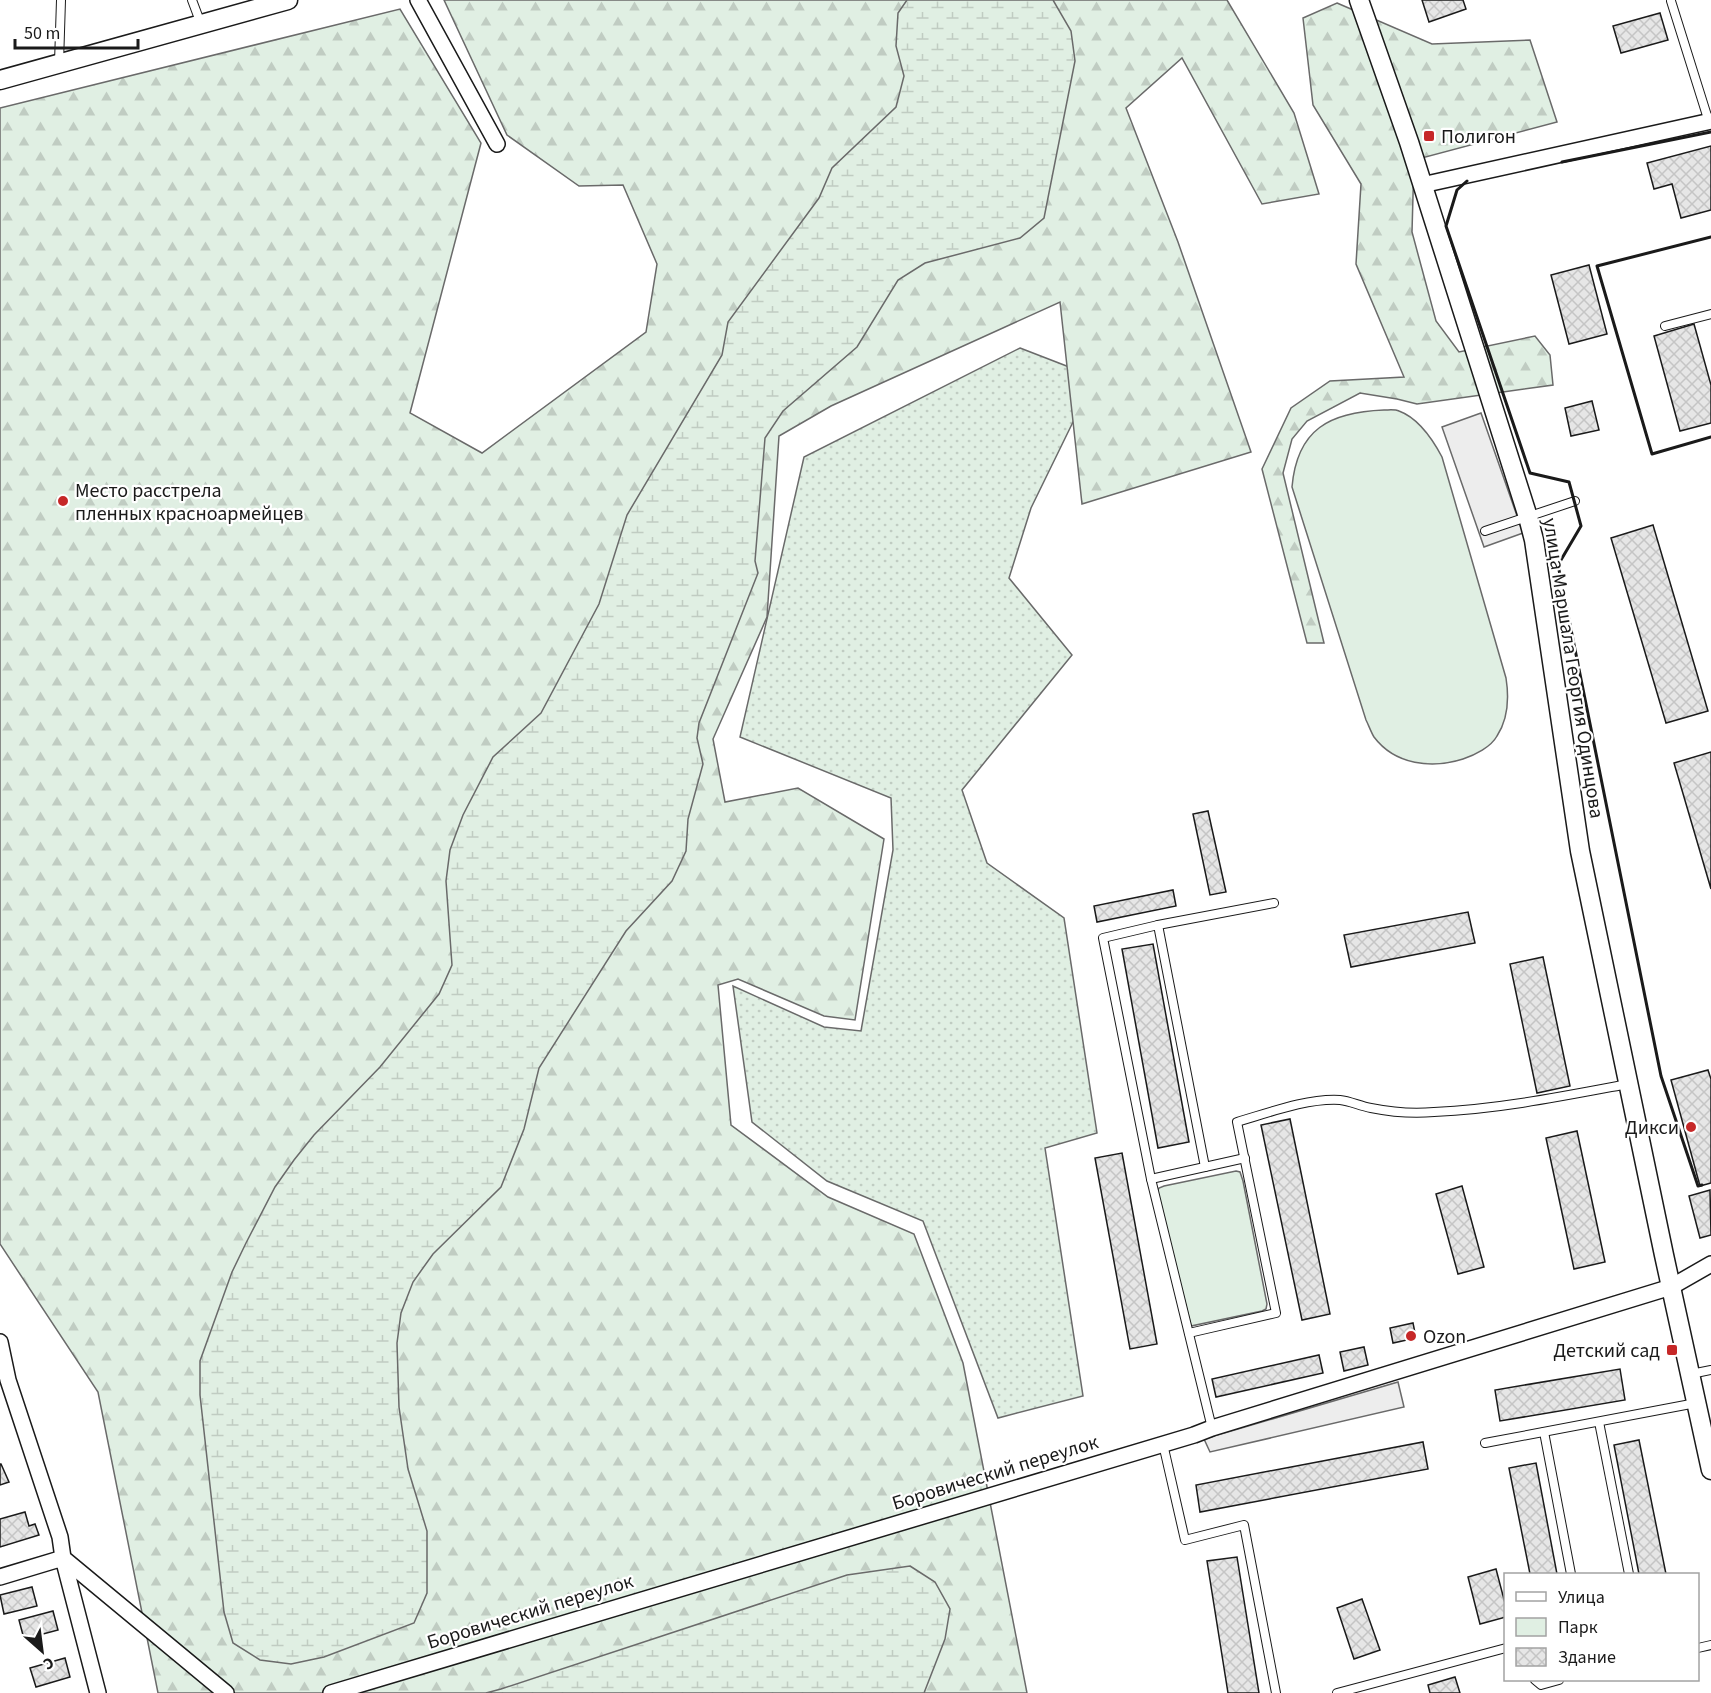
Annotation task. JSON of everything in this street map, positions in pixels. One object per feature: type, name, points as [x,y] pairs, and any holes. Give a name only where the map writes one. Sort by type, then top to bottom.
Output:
[{"type":"street","points":[[0,80],[288,0]]},
{"type":"street","points":[[418,0],[497,144]]},
{"type":"street","name":"улица Маршала Георгия Одинцова","points":[[1359,0],[1409,142],[1528,517],[1536,552],[1580,851],[1711,1470]]},
{"type":"street","points":[[1422,185],[1710,121]]},
{"type":"street","name":"Боровический переулок","points":[[331,1693],[1163,1444],[1671,1287],[1711,1264]]},
{"type":"street","points":[[0,1342],[8,1380],[60,1537],[63,1558],[98,1693]]},
{"type":"street","points":[[0,1577],[63,1558]]},
{"type":"street","points":[[63,1558],[226,1693]]},
{"type":"lane","points":[[59,63],[61,0]]},
{"type":"lane","points":[[192,0],[201,24]]},
{"type":"lane","points":[[1671,1],[1710,121]]},
{"type":"lane","points":[[1665,326],[1711,314]]},
{"type":"lane","points":[[1485,531],[1575,501]]},
{"type":"lane","points":[[1212,1428],[1151,1179],[1103,938],[1274,903]]},
{"type":"lane","points":[[1158,925],[1205,1167]]},
{"type":"lane","points":[[1189,1333],[1276,1313],[1237,1122],[1292,1106],[1320,1101],[1340,1100],[1399,1112],[1432,1113],[1547,1100],[1628,1084]]},
{"type":"lane","points":[[1151,1179],[1245,1158]]},
{"type":"lane","points":[[1690,1374],[1711,1370]]},
{"type":"lane","points":[[1485,1443],[1696,1403]]},
{"type":"lane","points":[[1599,1422],[1629,1573]]},
{"type":"lane","points":[[1544,1432],[1571,1573]]},
{"type":"lane","points":[[1163,1444],[1185,1540],[1244,1525],[1276,1693]]},
{"type":"lane","points":[[1337,1693],[1504,1649]]},
{"type":"lane","points":[[1538,1686],[1556,1681]]},
{"type":"green space","points":[[444,0],[1227,0],[1294,113],[1319,194],[1262,204],[1182,58],[1126,108],[1178,242],[1251,452],[1082,504],[1060,302],[831,406],[779,436],[767,617],[713,739],[725,802],[798,788],[884,839],[855,1020],[824,1016],[738,979],[718,985],[731,1125],[828,1197],[914,1234],[963,1363],[1027,1693],[158,1693],[98,1392],[0,1244],[0,108],[400,9],[481,143],[410,413],[482,453],[646,332],[657,264],[623,185],[579,186],[507,135]]},
{"type":"green space","points":[[907,0],[1053,0],[1071,31],[1075,61],[1044,218],[1020,238],[925,263],[898,280],[857,347],[783,411],[765,438],[755,561],[758,573],[699,723],[697,738],[703,764],[688,819],[686,851],[672,881],[626,931],[539,1068],[524,1129],[501,1187],[433,1254],[413,1282],[401,1313],[397,1343],[399,1407],[408,1469],[427,1531],[427,1593],[414,1623],[324,1657],[291,1664],[260,1660],[233,1643],[224,1612],[200,1395],[200,1361],[232,1272],[275,1187],[294,1160],[314,1135],[380,1067],[439,994],[452,965],[446,881],[450,850],[463,815],[493,757],[541,713],[599,604],[627,515],[722,355],[728,322],[819,198],[832,168],[896,107],[904,76],[896,46],[898,13]]},
{"type":"green space","points":[[1337,3],[1432,44],[1530,40],[1557,122],[1414,160],[1412,232],[1436,321],[1459,352],[1535,336],[1550,355],[1553,385],[1417,404],[1360,393],[1307,421],[1292,439],[1283,473],[1324,643],[1307,643],[1262,469],[1291,408],[1330,381],[1404,377],[1356,264],[1361,184],[1313,105],[1303,18]]},
{"type":"green space","points":[[1020,348],[1095,377],[1031,508],[1009,578],[1072,655],[962,790],[987,863],[1064,918],[1097,1133],[1045,1148],[1083,1396],[998,1418],[923,1221],[827,1181],[752,1122],[733,986],[824,1027],[861,1031],[893,850],[891,798],[740,737],[804,457]]},
{"type":"green space","points":[[1394,410],[1406,414],[1419,424],[1442,457],[1506,678],[1507,708],[1501,729],[1491,744],[1463,759],[1439,764],[1403,759],[1392,754],[1374,737],[1366,720],[1292,487],[1295,467],[1301,451],[1309,438],[1320,428],[1332,420],[1348,415]]},
{"type":"green space","points":[[1240,1172],[1243,1181],[1267,1304],[1266,1309],[1191,1326],[1157,1192],[1164,1186]]},
{"type":"green space","points":[[910,1566],[935,1582],[950,1609],[945,1639],[924,1693],[486,1693],[847,1575]]},
{"type":"shaded area","points":[[1481,413],[1523,533],[1484,547],[1442,427]]},
{"type":"shaded area","points":[[1398,1382],[1404,1407],[1210,1452],[1204,1439]]},
{"type":"building","points":[[1422,0],[1463,0],[1466,9],[1429,22]]},
{"type":"building","points":[[1660,13],[1668,40],[1621,53],[1613,26]]},
{"type":"building","points":[[1711,146],[1711,210],[1681,218],[1672,184],[1654,189],[1647,163]]},
{"type":"building","points":[[1589,265],[1607,334],[1569,344],[1551,275]]},
{"type":"building","points":[[1694,324],[1711,385],[1711,423],[1680,431],[1654,336]]},
{"type":"building","points":[[1592,401],[1599,430],[1571,436],[1565,408]]},
{"type":"building","points":[[1653,525],[1708,711],[1666,723],[1611,538]]},
{"type":"building","points":[[1711,752],[1711,889],[1674,763]]},
{"type":"building","points":[[1208,811],[1226,892],[1210,895],[1193,814]]},
{"type":"building","points":[[1173,890],[1176,906],[1097,922],[1094,906]]},
{"type":"building","points":[[1468,912],[1475,943],[1351,967],[1344,935]]},
{"type":"building","points":[[1153,944],[1189,1142],[1158,1148],[1122,949]]},
{"type":"building","points":[[1543,957],[1570,1086],[1537,1093],[1510,964]]},
{"type":"building","points":[[1708,1070],[1711,1079],[1711,1183],[1700,1186],[1671,1080]]},
{"type":"building","points":[[1290,1119],[1330,1314],[1302,1320],[1261,1125]]},
{"type":"building","points":[[1577,1131],[1605,1262],[1574,1269],[1546,1138]]},
{"type":"building","points":[[1122,1153],[1157,1344],[1130,1349],[1095,1158]]},
{"type":"building","points":[[1462,1186],[1484,1267],[1458,1274],[1436,1194]]},
{"type":"building","points":[[1710,1190],[1711,1235],[1700,1238],[1689,1196]]},
{"type":"building","points":[[1413,1323],[1416,1338],[1393,1343],[1390,1328]]},
{"type":"building","points":[[1364,1347],[1368,1365],[1344,1371],[1340,1352]]},
{"type":"building","points":[[1319,1355],[1323,1373],[1216,1397],[1212,1379]]},
{"type":"building","points":[[1620,1369],[1625,1400],[1500,1421],[1495,1390]]},
{"type":"building","points":[[1639,1440],[1666,1573],[1639,1573],[1614,1445]]},
{"type":"building","points":[[1423,1442],[1428,1469],[1200,1512],[1196,1485]]},
{"type":"building","points":[[1536,1463],[1557,1573],[1530,1573],[1509,1468]]},
{"type":"building","points":[[0,1464],[9,1482],[0,1485]]},
{"type":"building","points":[[25,1512],[29,1526],[35,1524],[39,1535],[0,1547],[0,1519]]},
{"type":"building","points":[[1237,1557],[1259,1693],[1228,1693],[1207,1561]]},
{"type":"building","points":[[1496,1569],[1504,1599],[1504,1618],[1480,1624],[1468,1577]]},
{"type":"building","points":[[32,1587],[37,1606],[4,1614],[0,1595]]},
{"type":"building","points":[[1362,1599],[1380,1650],[1354,1659],[1337,1608]]},
{"type":"building","points":[[53,1611],[58,1630],[24,1639],[19,1620]]},
{"type":"building","points":[[65,1658],[70,1677],[36,1687],[30,1668]]},
{"type":"building","points":[[1455,1677],[1460,1693],[1430,1693],[1428,1685]]},
{"type":"wall","points":[[1562,162],[1711,132]]},
{"type":"wall","points":[[1467,181],[1457,190],[1446,226],[1530,473],[1569,482],[1581,526],[1558,565],[1661,1076],[1698,1186],[1702,1185]]},
{"type":"wall","points":[[1711,237],[1597,266],[1652,454],[1711,437]]},
{"type":"place","name":"Полигон","points":[[1429,136]]},
{"type":"place","name":"Место расстрела пленных красноармейцев","points":[[63,501]]},
{"type":"place","name":"Дикси","points":[[1691,1127]]},
{"type":"place","name":"Ozon","points":[[1411,1336]]},
{"type":"place","name":"Детский сад","points":[[1672,1350]]}]
